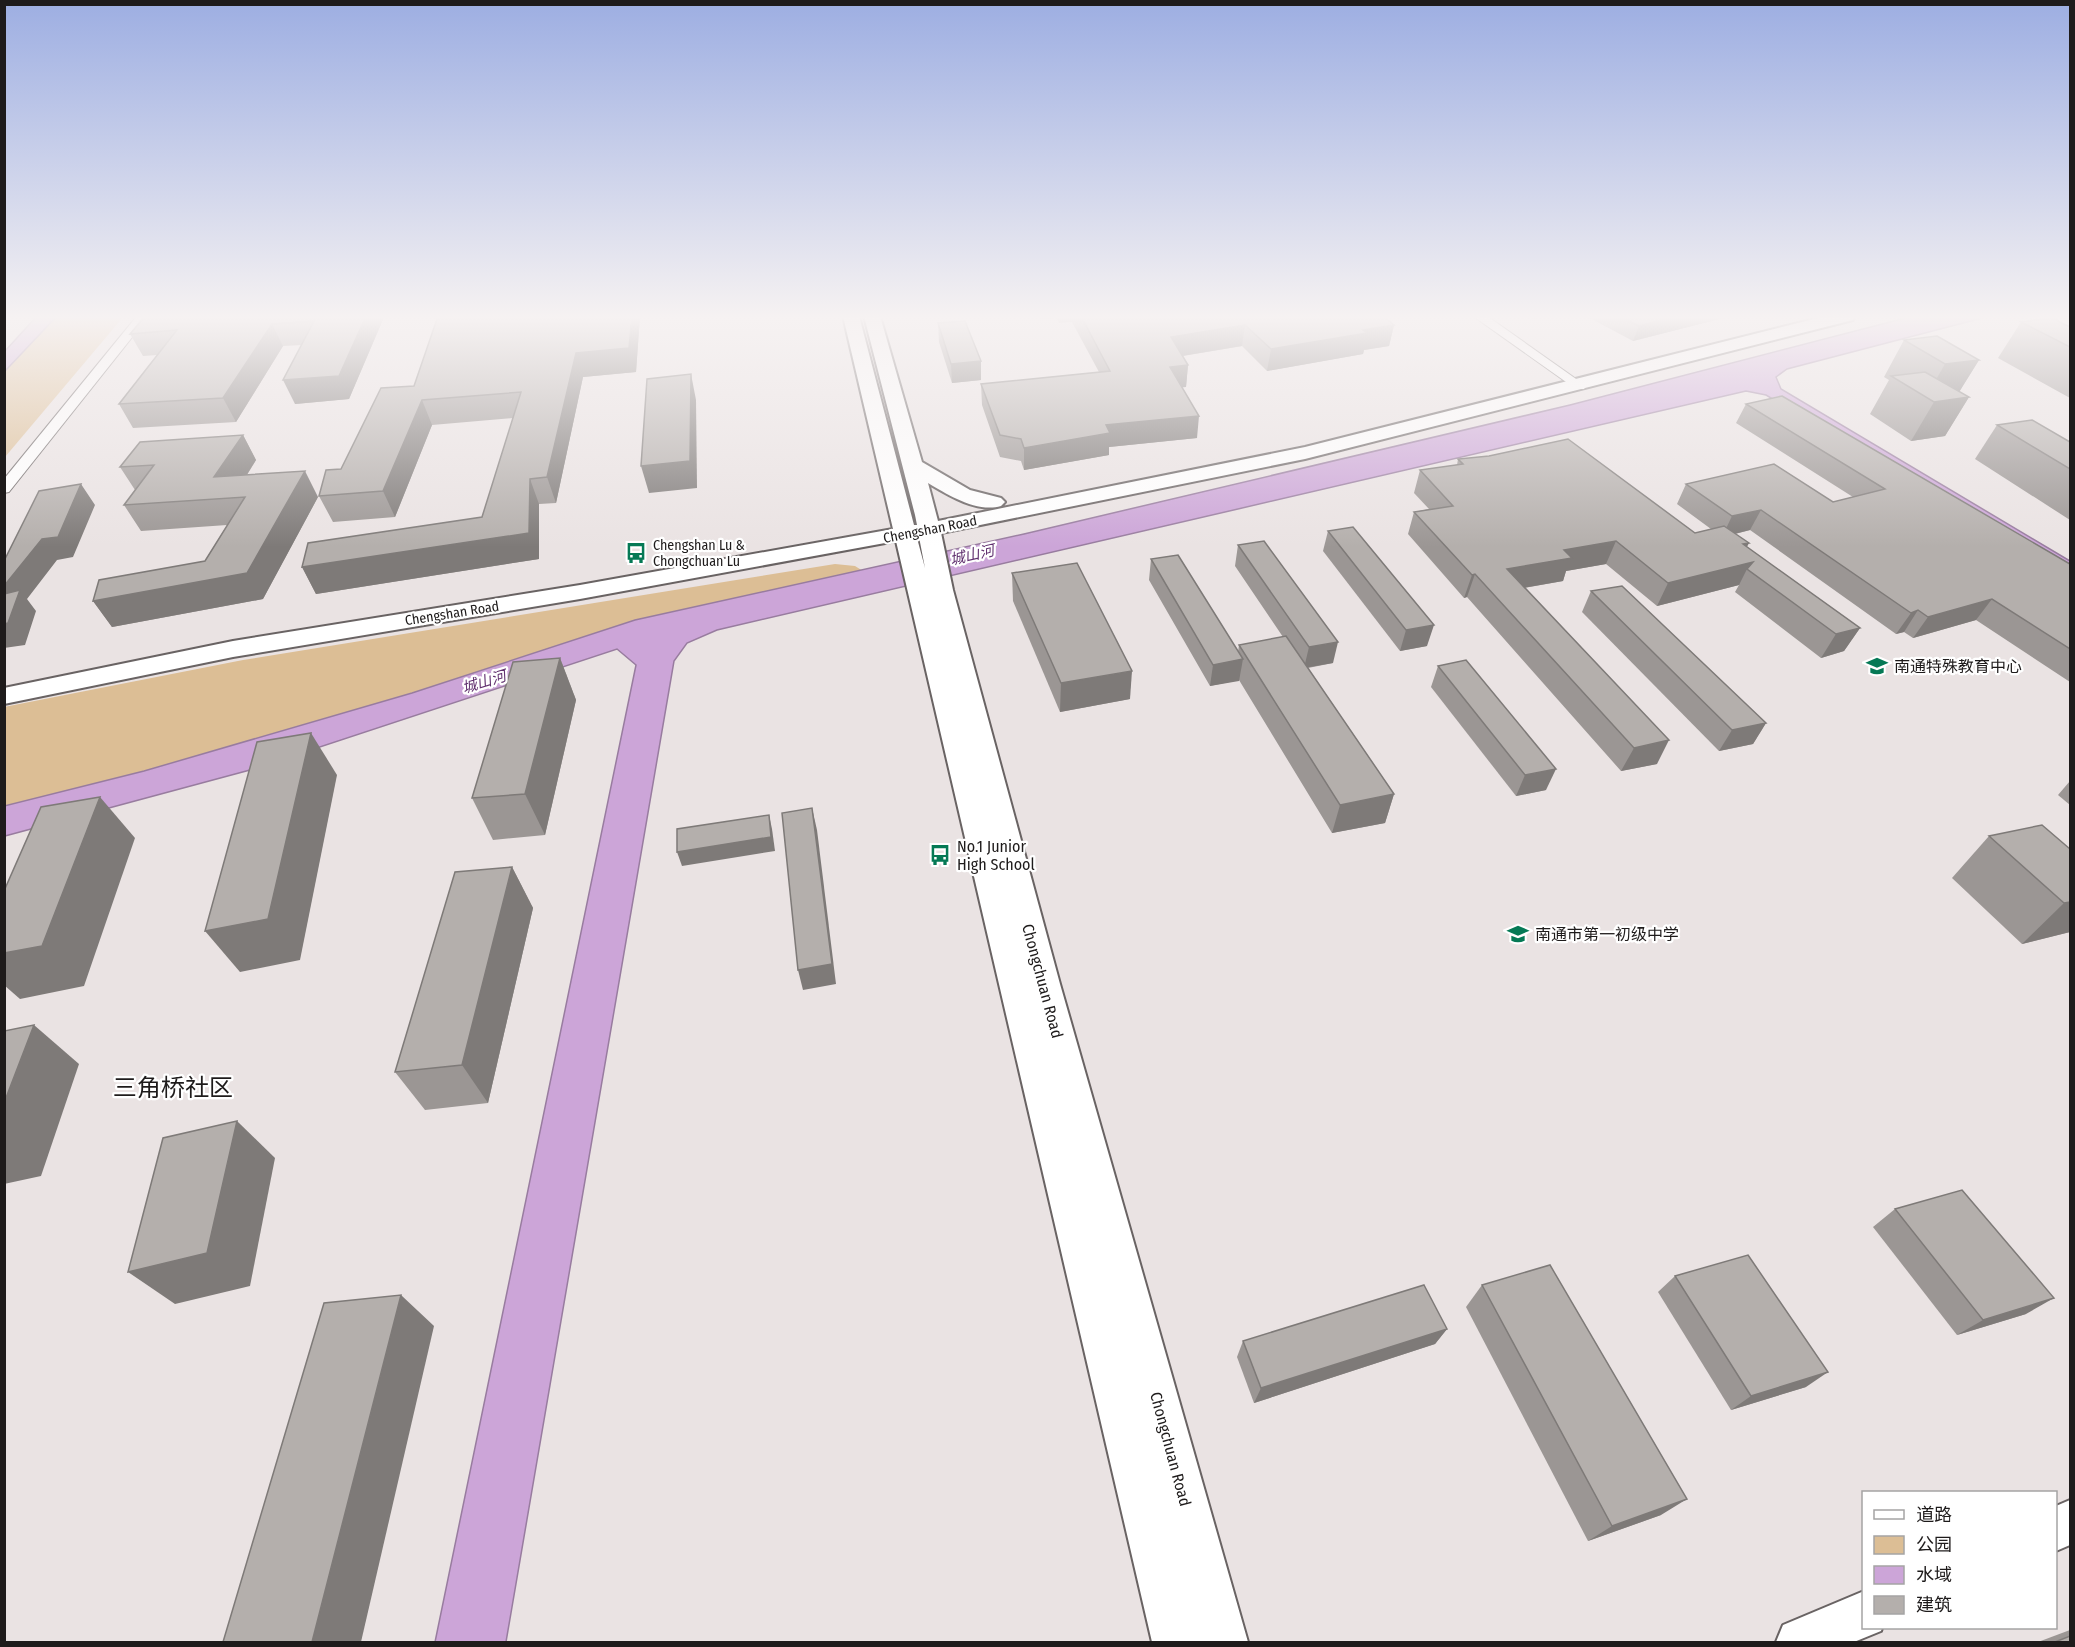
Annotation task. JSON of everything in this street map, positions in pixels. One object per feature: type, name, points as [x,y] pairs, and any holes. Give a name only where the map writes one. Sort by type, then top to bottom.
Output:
[{"type":"main road","name":"Chongchuan Road","points":[[874,393],[917,532],[1176,1642]]},
{"type":"main road","name":"Chongchuan Road","points":[[893,393],[912,465],[917,532]]},
{"type":"main road","name":"Chengshan Road","points":[[4,679],[236,633],[917,532],[993,502],[1522,393]]},
{"type":"main road","name":"Chengshan Road","points":[[4,696],[233,649],[580,592],[917,532],[1305,453],[1533,393]]},
{"type":"main road","points":[[912,465],[963,495],[993,502]]},
{"type":"main road","name":"Chongchuan Road","points":[[931,592],[1044,984],[1224,1642]]},
{"type":"main road","points":[[1800,1642],[1862,1614]]},
{"type":"street","points":[[4,489],[81,393]]},
{"type":"green space","points":[[5,393],[59,393],[5,457]]},
{"type":"green space","points":[[835,564],[855,566],[863,571],[635,620],[412,693],[144,771],[5,806],[4,707],[243,660]]},
{"type":"water","name":"城山河","points":[[1617,393],[1738,393],[717,630],[687,643],[674,661],[506,1642],[435,1642],[636,665],[617,649],[250,770],[5,836],[4,806],[144,771],[412,693],[635,620],[1024,534]]},
{"type":"water","points":[[1755,393],[1787,393],[2070,561],[2070,579],[1766,395]]},
{"type":"building","points":[[128,393],[226,393],[223,398],[119,404]]},
{"type":"building","points":[[379,393],[510,393],[422,400],[383,491],[319,496],[326,470],[341,469]]},
{"type":"building","points":[[521,393],[567,393],[547,477],[530,479],[529,533],[302,567],[308,543],[482,517]]},
{"type":"building","points":[[646,393],[691,393],[690,461],[641,466]]},
{"type":"building","points":[[984,393],[1185,393],[1199,416],[1106,425],[1110,433],[1024,448],[1021,439],[1000,435]]},
{"type":"building","points":[[1919,393],[1962,393],[1969,397],[1934,402]]},
{"type":"building","points":[[1782,396],[2070,564],[2070,649],[1992,599],[1928,617],[1918,610],[1911,613],[1761,510],[1732,516],[1686,484],[1774,464],[1833,502],[1885,489],[1746,404]]},
{"type":"building","points":[[2032,420],[2070,442],[2070,469],[1997,425]]},
{"type":"building","points":[[243,435],[214,477],[305,471],[247,573],[93,601],[99,580],[205,561],[245,497],[124,505],[154,465],[120,467],[140,442]]},
{"type":"building","points":[[1568,439],[1695,533],[1724,526],[1749,543],[1743,544],[1860,628],[1836,634],[1747,569],[1753,562],[1668,583],[1616,541],[1564,550],[1572,558],[1507,569],[1669,740],[1634,748],[1475,574],[1472,575],[1414,512],[1453,506],[1420,470],[1463,464],[1458,459],[1489,456]]},
{"type":"building","points":[[81,484],[58,537],[42,539],[4,586],[4,561],[39,491]]},
{"type":"building","points":[[1353,527],[1434,625],[1406,630],[1328,531]]},
{"type":"building","points":[[1264,541],[1338,642],[1309,647],[1238,545]]},
{"type":"building","points":[[1178,555],[1243,659],[1213,665],[1151,559]]},
{"type":"building","points":[[1077,563],[1132,671],[1061,683],[1012,573]]},
{"type":"building","points":[[1622,586],[1766,723],[1732,730],[1591,591]]},
{"type":"building","points":[[20,590],[8,623],[4,624],[4,594]]},
{"type":"building","points":[[1286,636],[1394,794],[1340,805],[1239,645]]},
{"type":"building","points":[[560,658],[525,794],[472,798],[513,662]]},
{"type":"building","points":[[1466,660],[1556,769],[1525,775],[1438,666]]},
{"type":"building","points":[[311,733],[268,919],[205,931],[257,742]]},
{"type":"building","points":[[100,797],[42,946],[4,953],[4,891],[41,807]]},
{"type":"building","points":[[812,808],[832,964],[798,970],[782,813]]},
{"type":"building","points":[[769,815],[771,837],[677,852],[677,829]]},
{"type":"building","points":[[2042,825],[2070,849],[2070,902],[2064,903],[1989,836]]},
{"type":"building","points":[[512,867],[462,1065],[395,1072],[455,872]]},
{"type":"building","points":[[34,1025],[4,1103],[4,1031]]},
{"type":"building","points":[[237,1121],[207,1253],[128,1272],[163,1138]]},
{"type":"building","points":[[1962,1190],[2054,1298],[1983,1320],[1895,1209]]},
{"type":"building","points":[[1748,1255],[1828,1372],[1751,1396],[1675,1276]]},
{"type":"building","points":[[1550,1265],[1687,1499],[1612,1526],[1482,1285]]},
{"type":"building","points":[[1424,1285],[1447,1329],[1261,1388],[1243,1341]]},
{"type":"building","points":[[401,1295],[312,1642],[223,1642],[324,1303]]},
{"type":"building","points":[[2070,1636],[2070,1642],[2055,1642]]},
{"type":"place","name":"Chengshan Lu & Chongchuan Lu","points":[[636,553]]},
{"type":"place","name":"南通特殊教育中心","points":[[1877,666]]},
{"type":"place","name":"No.1 Junior High School","points":[[940,855]]},
{"type":"place","name":"南通市第一初级中学","points":[[1518,934]]},
{"type":"district","name":"三角桥社区","points":[[173,1088]]}]
